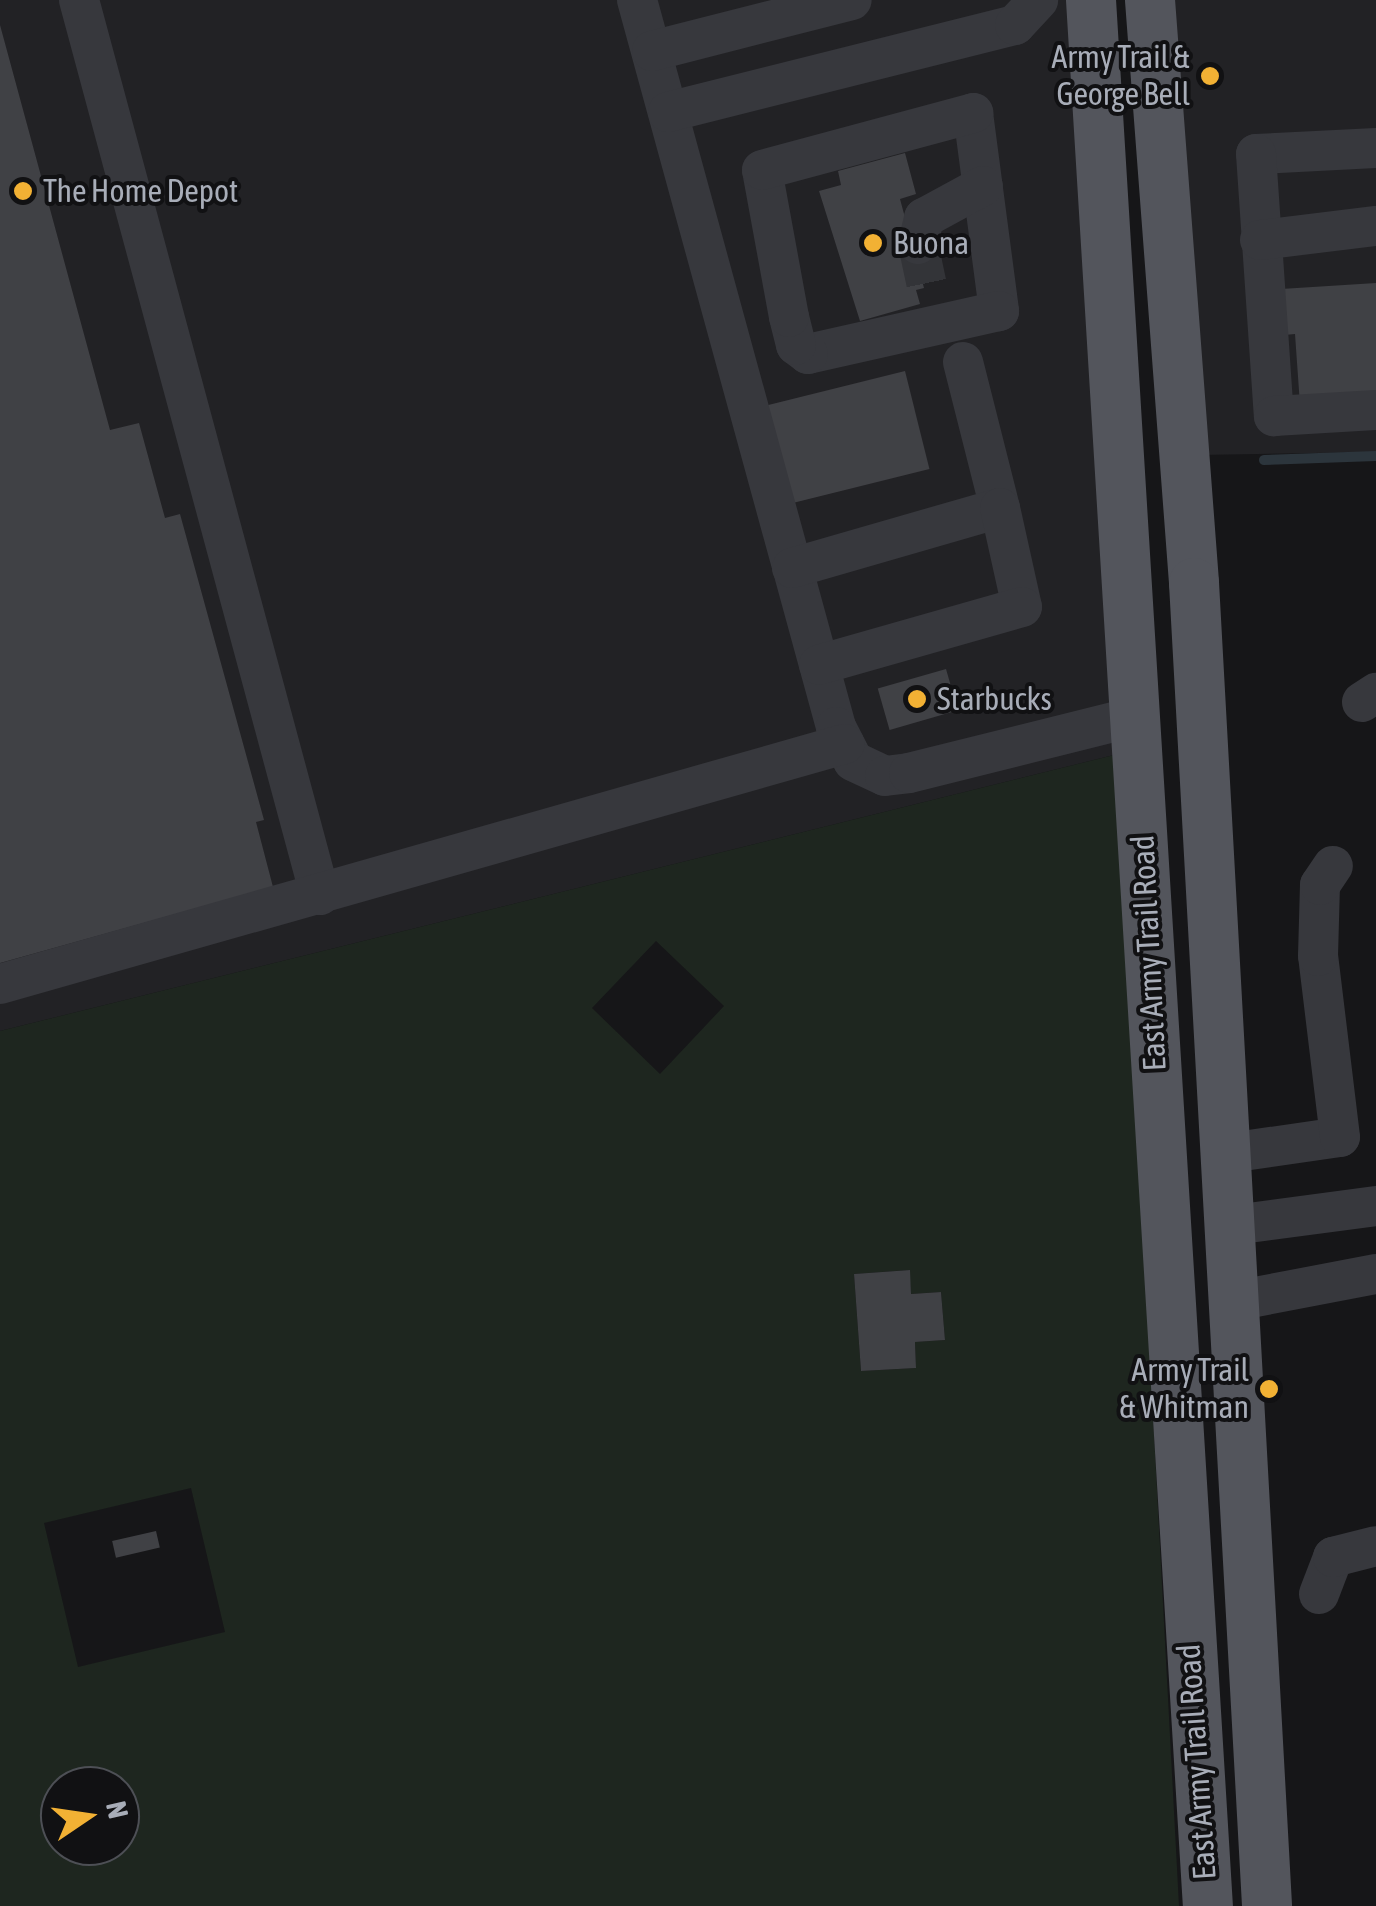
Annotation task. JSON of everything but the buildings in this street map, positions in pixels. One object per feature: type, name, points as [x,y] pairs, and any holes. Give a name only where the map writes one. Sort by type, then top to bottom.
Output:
[{"type":"main road","name":"East Army Trail Road","points":[[1091,0],[1138,716],[1164,1275],[1208,1906]]},
{"type":"main road","name":"East Army Trail Road","points":[[1150,0],[1194,583],[1229,1302],[1267,1906]]},
{"type":"street","points":[[79,0],[320,895]]},
{"type":"street","points":[[637,0],[819,665],[844,744],[854,761],[885,776],[909,773],[1138,716]]},
{"type":"street","points":[[652,52],[852,0]]},
{"type":"street","points":[[668,112],[1016,25],[1038,0]]},
{"type":"street","points":[[974,113],[982,186],[999,312],[927,308],[808,354],[796,345],[762,170],[974,113]]},
{"type":"street","points":[[1376,148],[1256,154],[1274,416],[1376,410]]},
{"type":"street","points":[[918,244],[924,218],[982,186]]},
{"type":"street","points":[[1260,240],[1376,226]]},
{"type":"street","points":[[713,278],[779,264]]},
{"type":"street","points":[[819,665],[1022,607],[962,362]]},
{"type":"street","points":[[792,568],[1000,508]]},
{"type":"street","points":[[0,984],[844,744]]},
{"type":"street","points":[[1222,1154],[1340,1137],[1318,956],[1320,886],[1332,866]]},
{"type":"street","points":[[1226,1226],[1376,1206]]},
{"type":"street","points":[[1229,1302],[1376,1274]]},
{"type":"street","points":[[1319,1594],[1333,1557],[1376,1546]]},
{"type":"shaded area","points":[[0,0],[1067,0],[1118,754],[0,1031]]},
{"type":"shaded area","points":[[1169,0],[1376,0],[1376,452],[1198,455]]},
{"type":"shaded area","points":[[1118,754],[1179,1906],[0,1906],[0,1031]],"holes":[[[656,941],[724,1006],[660,1074],[592,1008]],[[909,1270],[911,1294],[941,1292],[945,1340],[915,1342],[916,1368],[861,1371],[854,1274]],[[191,1488],[225,1632],[78,1667],[44,1523]]]},
{"type":"waterway","points":[[1264,460],[1376,456]]},
{"type":"tunnel","points":[[918,244],[928,291]]},
{"type":"place","name":"Army Trail & George Bell","points":[[1210,76]]},
{"type":"place","name":"The Home Depot","points":[[23,191]]},
{"type":"place","name":"Buona","points":[[873,243]]},
{"type":"place","name":"Starbucks","points":[[917,699]]},
{"type":"place","name":"Army Trail & Whitman","points":[[1269,1389]]}]
